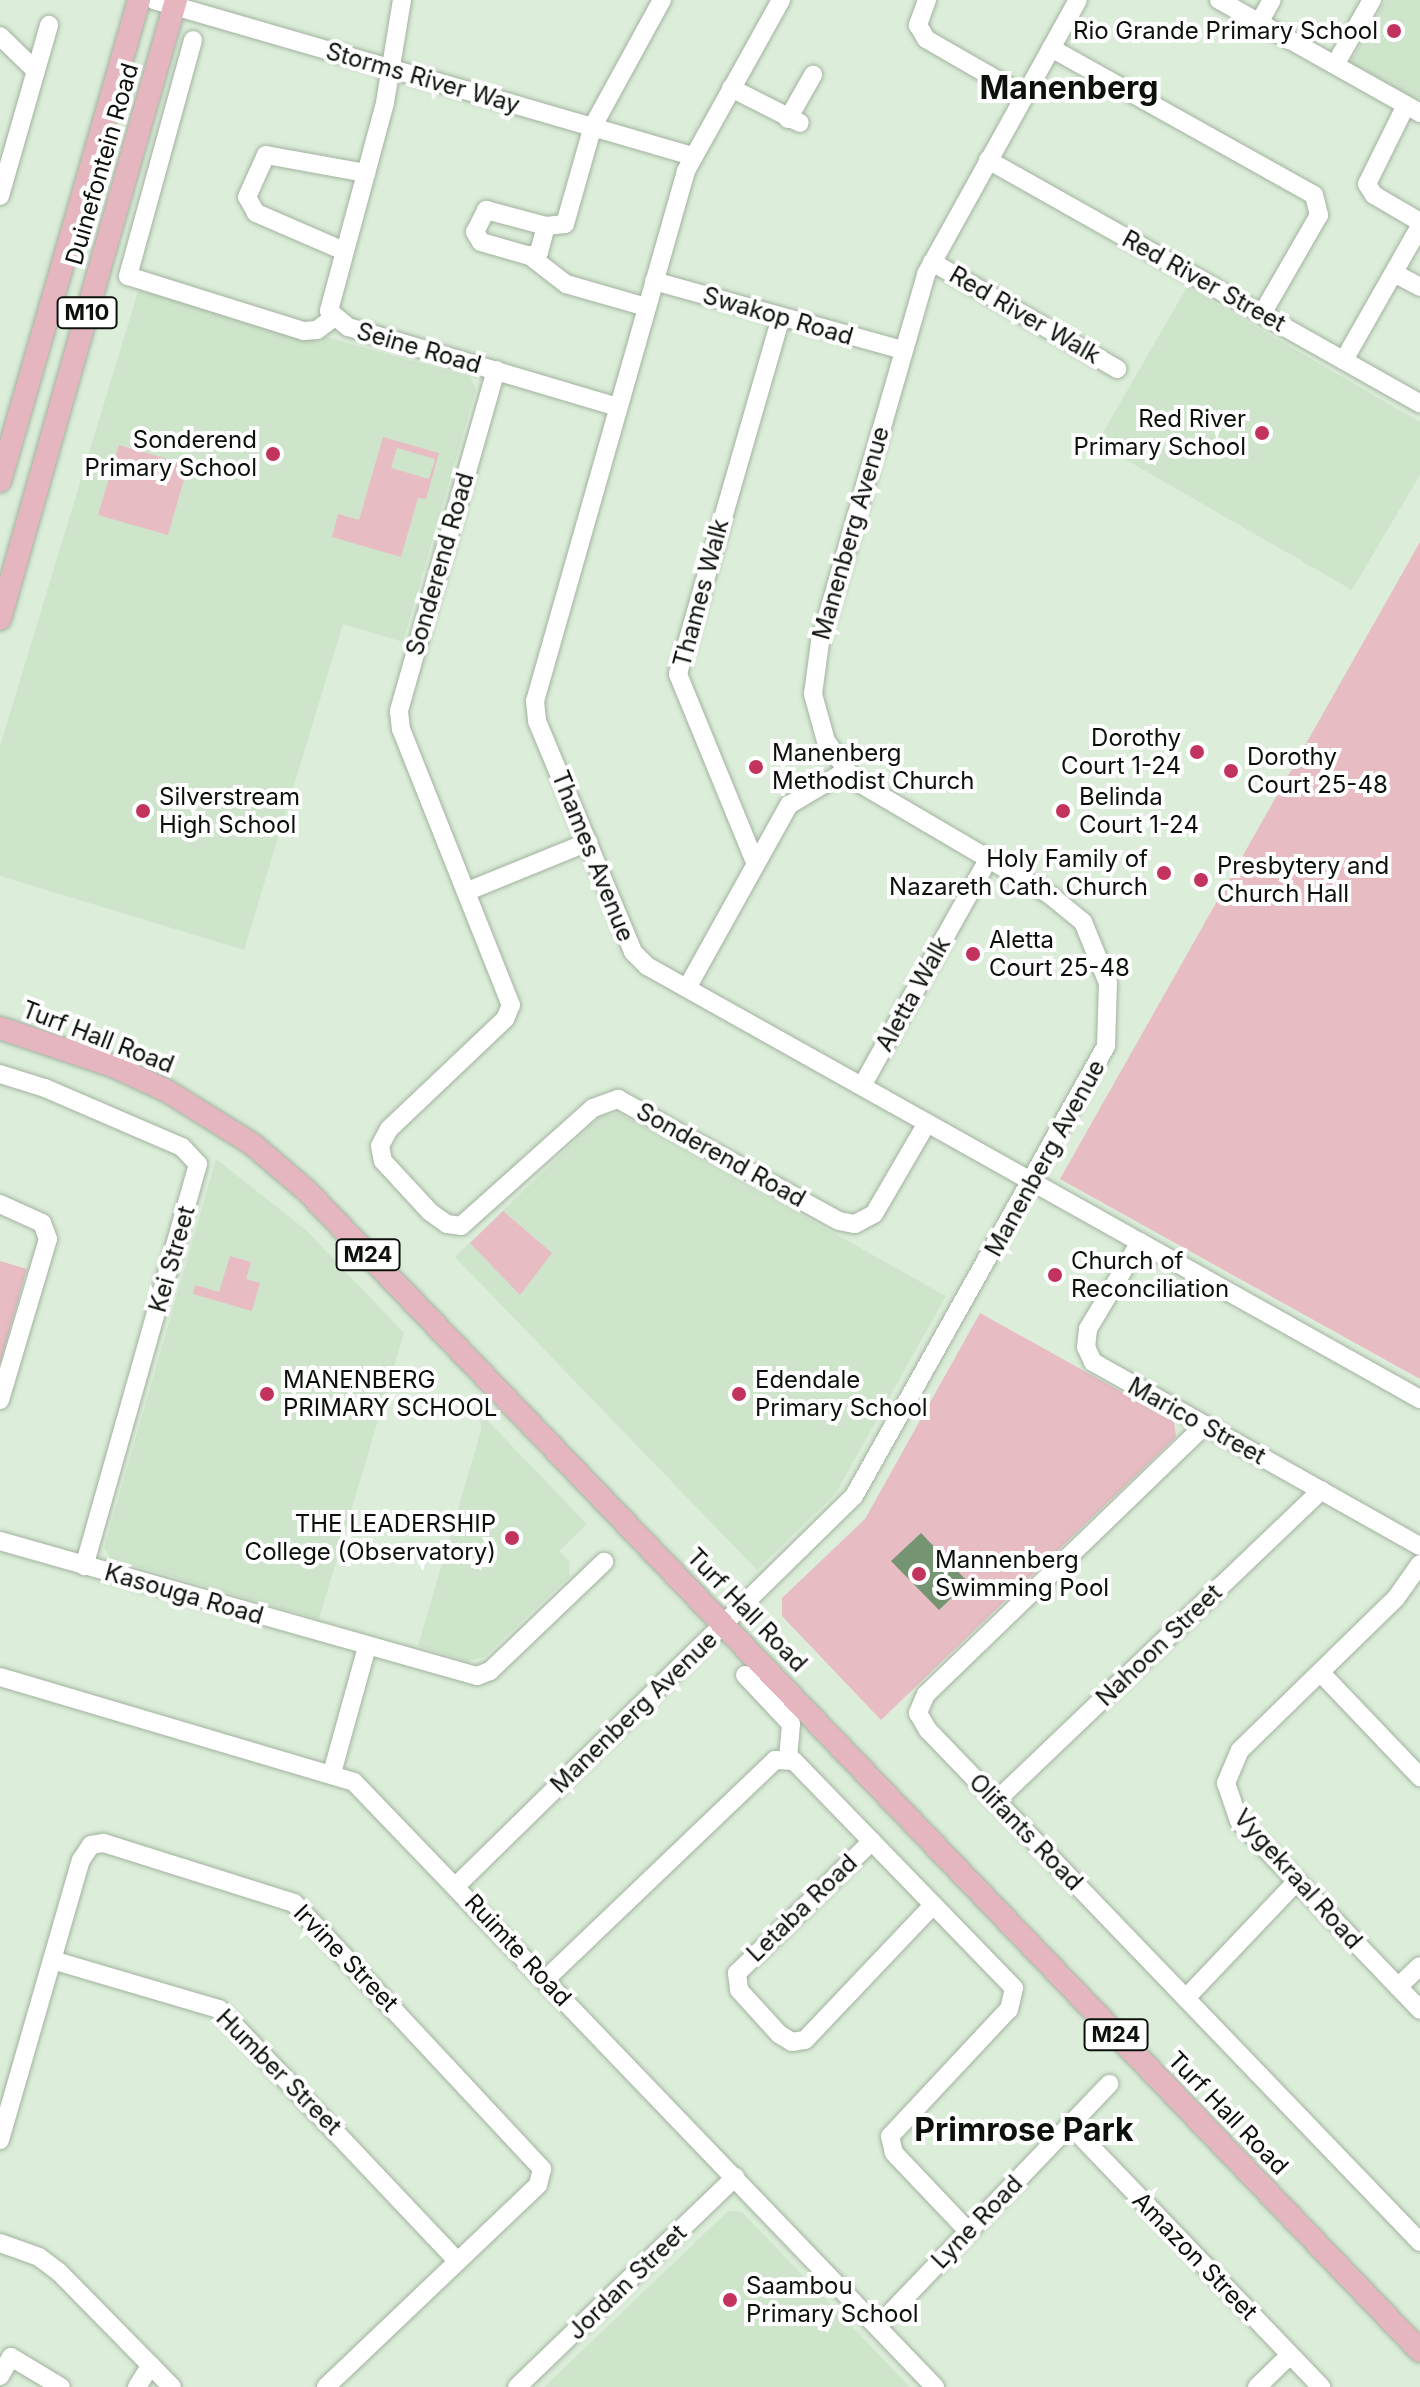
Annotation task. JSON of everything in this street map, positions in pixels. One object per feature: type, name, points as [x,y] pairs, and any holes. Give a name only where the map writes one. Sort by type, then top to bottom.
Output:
[{"type":"main road","name":"Duinefontein Road","points":[[0,481],[139,0]]},
{"type":"main road","name":"Duinefontein Road","points":[[0,619],[168,2]]},
{"type":"main road","name":"Turf Hall Road","points":[[0,1028],[113,1066],[167,1091],[280,1166],[1420,2349]]},
{"type":"street","name":"Seine Road","points":[[402,0],[392,70],[329,303],[333,318],[348,327],[615,406]]},
{"type":"street","points":[[646,307],[566,284],[530,256],[481,242],[475,232],[479,215],[495,211],[546,226],[562,226],[568,219],[593,126],[662,0]]},
{"type":"street","name":"Thames Avenue","points":[[781,0],[692,156],[615,406],[535,701],[537,721],[633,952],[687,988],[1420,1399]]},
{"type":"street","points":[[927,0],[918,25],[926,39],[1025,96]]},
{"type":"street","name":"Manenberg Avenue","points":[[457,1885],[825,1529],[862,1484],[1102,1057],[1110,997],[1099,952],[1077,915],[878,798],[846,771],[820,727],[813,694],[815,659],[903,350],[932,262],[1078,0]]},
{"type":"street","points":[[1219,0],[1413,109],[1367,184],[1374,195],[1420,224],[1344,360]]},
{"type":"street","points":[[1259,23],[1272,0]]},
{"type":"street","points":[[1335,65],[1372,0]]},
{"type":"street","name":"Storms River Way","points":[[168,2],[692,156]]},
{"type":"street","points":[[0,196],[49,25]]},
{"type":"street","points":[[0,36],[35,70]]},
{"type":"street","points":[[193,40],[128,276],[304,331],[317,330],[333,318]]},
{"type":"street","points":[[1051,48],[1314,195],[1319,215],[1262,314]]},
{"type":"street","points":[[731,88],[794,121],[813,75]]},
{"type":"street","points":[[344,251],[256,213],[247,197],[266,155],[366,173]]},
{"type":"street","name":"Red River Street","points":[[988,160],[1344,360],[1419,398]]},
{"type":"street","points":[[530,256],[539,252],[546,226]]},
{"type":"street","name":"Red River Walk","points":[[932,262],[1117,369]]},
{"type":"street","points":[[1394,273],[1420,287]]},
{"type":"street","name":"Swakop Road","points":[[654,281],[903,350]]},
{"type":"street","name":"Thames Walk","points":[[755,862],[678,674],[781,317]]},
{"type":"street","name":"Sonderend Road","points":[[496,370],[399,711],[401,729],[511,995],[509,1013],[389,1129],[380,1146],[388,1169],[447,1224],[474,1220],[593,1108],[609,1100],[632,1104],[839,1221],[855,1224],[874,1214],[927,1123]]},
{"type":"street","points":[[687,988],[789,805],[846,771]]},
{"type":"street","points":[[468,891],[588,842]]},
{"type":"street","name":"Aletta Walk","points":[[862,1086],[988,860]]},
{"type":"street","name":"Kei Street","points":[[0,1074],[182,1147],[198,1164],[84,1566]]},
{"type":"street","points":[[0,1204],[42,1223],[48,1239],[0,1400]]},
{"type":"street","name":"Marico Street","points":[[1140,1242],[1088,1329],[1087,1352],[1105,1369],[1420,1546]]},
{"type":"street","name":"Olifants Road","points":[[1205,1425],[920,1703],[918,1713],[928,1730],[1420,2242]]},
{"type":"street","name":"Nahoon Street","points":[[996,1801],[1321,1490]]},
{"type":"street","name":"Kasouga Road","points":[[0,1541],[367,1647],[484,1675],[604,1562]]},
{"type":"street","name":"Vygekraal Road","points":[[1420,1564],[1396,1598],[1240,1750],[1226,1783],[1239,1821],[1420,2010]]},
{"type":"street","points":[[332,1773],[367,1647]]},
{"type":"street","points":[[1321,1673],[1420,1777]]},
{"type":"street","points":[[546,1979],[775,1760],[788,1758],[791,1724],[745,1675]]},
{"type":"street","name":"Ruimte Road","points":[[1,1682],[332,1773],[372,1797],[935,2387]]},
{"type":"street","name":"Letaba Road","points":[[788,1758],[1014,1988],[1009,2009],[890,2136],[894,2153],[968,2231]]},
{"type":"street","name":"Letaba Road","points":[[872,1841],[737,1973],[739,1990],[779,2034],[792,2042],[805,2040],[933,1905]]},
{"type":"street","name":"Irvine Street","points":[[0,2140],[81,1860],[99,1842],[294,1903],[542,2165],[538,2185],[326,2387]]},
{"type":"street","points":[[1186,1998],[1297,1881]]},
{"type":"street","name":"Humber Street","points":[[52,1960],[219,2009],[457,2261]]},
{"type":"street","points":[[1398,1987],[1420,1966]]},
{"type":"street","name":"Lyne Road","points":[[878,2326],[1109,2084]]},
{"type":"street","name":"Amazon Street","points":[[1070,2125],[1321,2387]]},
{"type":"street","name":"Jordan Street","points":[[517,2387],[735,2177]]},
{"type":"street","points":[[0,2243],[48,2263],[172,2387]]},
{"type":"street","points":[[1257,2387],[1290,2355]]},
{"type":"street","points":[[0,2376],[11,2357],[61,2387]]},
{"type":"street","points":[[137,2387],[151,2365]]},
{"type":"shaded area","name":"Rio Grande Primary School","points":[[1386,0],[1420,0],[1420,101],[1350,63]]},
{"type":"shaded area","name":"Red River Primary School","points":[[1187,287],[1420,422],[1420,475],[1352,590],[1097,443]]},
{"type":"shaded area","points":[[139,288],[321,342],[323,336],[470,377],[476,389],[403,642],[343,624],[244,950],[0,876],[0,746]]},
{"type":"shaded area","points":[[383,437],[439,453],[426,499],[418,498],[401,557],[332,537],[338,514],[359,520]],"holes":[[[397,448],[435,459],[429,479],[391,468]]]},
{"type":"shaded area","points":[[119,445],[188,465],[168,535],[98,515]]},
{"type":"shaded area","points":[[1420,542],[1420,1379],[1060,1179]]},
{"type":"shaded area","name":"Edendale Primary School","points":[[619,1113],[946,1296],[836,1493],[757,1570],[455,1257],[601,1116]]},
{"type":"shaded area","name":"MANENBERG PRIMARY SCHOOL","points":[[216,1159],[306,1230],[404,1333],[319,1619],[111,1559],[104,1548]]},
{"type":"shaded area","points":[[503,1211],[552,1253],[520,1295],[470,1243]]},
{"type":"shaded area","points":[[230,1256],[251,1262],[246,1279],[260,1283],[252,1311],[193,1294],[195,1285],[219,1292]]},
{"type":"shaded area","points":[[0,1261],[27,1269],[0,1364]]},
{"type":"shaded area","points":[[980,1313],[1174,1421],[1176,1437],[881,1720],[782,1616],[782,1598],[865,1519]]},
{"type":"shaded area","name":"THE LEADERSHIP College (Observatory)","points":[[480,1413],[587,1524],[559,1551],[570,1562],[569,1577],[484,1657],[467,1661],[418,1646],[481,1430]]},
{"type":"shaded area","points":[[921,1533],[968,1582],[939,1610],[891,1561]]},
{"type":"shaded area","name":"Saambou Primary School","points":[[728,2211],[742,2212],[910,2387],[544,2387]]},
{"type":"place","name":"Rio Grande Primary School","points":[[1394,31]]},
{"type":"place","name":"Red River Primary School","points":[[1262,433]]},
{"type":"place","name":"Sonderend Primary School","points":[[273,454]]},
{"type":"place","name":"Dorothy Court 1-24","points":[[1197,752]]},
{"type":"place","name":"Manenberg Methodist Church","points":[[756,767]]},
{"type":"place","name":"Dorothy Court 25-48","points":[[1231,771]]},
{"type":"place","name":"Silverstream High School","points":[[143,811]]},
{"type":"place","name":"Belinda Court 1-24","points":[[1063,811]]},
{"type":"place","name":"Holy Family of Nazareth Cath. Church","points":[[1164,873]]},
{"type":"place","name":"Presbytery and Church Hall","points":[[1201,880]]},
{"type":"place","name":"Aletta Court 25-48","points":[[973,954]]},
{"type":"place","name":"Church of Reconciliation","points":[[1055,1275]]},
{"type":"place","name":"MANENBERG PRIMARY SCHOOL","points":[[267,1394]]},
{"type":"place","name":"Edendale Primary School","points":[[739,1394]]},
{"type":"place","name":"THE LEADERSHIP College (Observatory)","points":[[512,1538]]},
{"type":"place","name":"Mannenberg Swimming Pool","points":[[919,1574]]},
{"type":"place","name":"Saambou Primary School","points":[[730,2300]]},
{"type":"district","name":"Manenberg","points":[[1069,88]]},
{"type":"district","name":"Primrose Park","points":[[1024,2130]]}]
